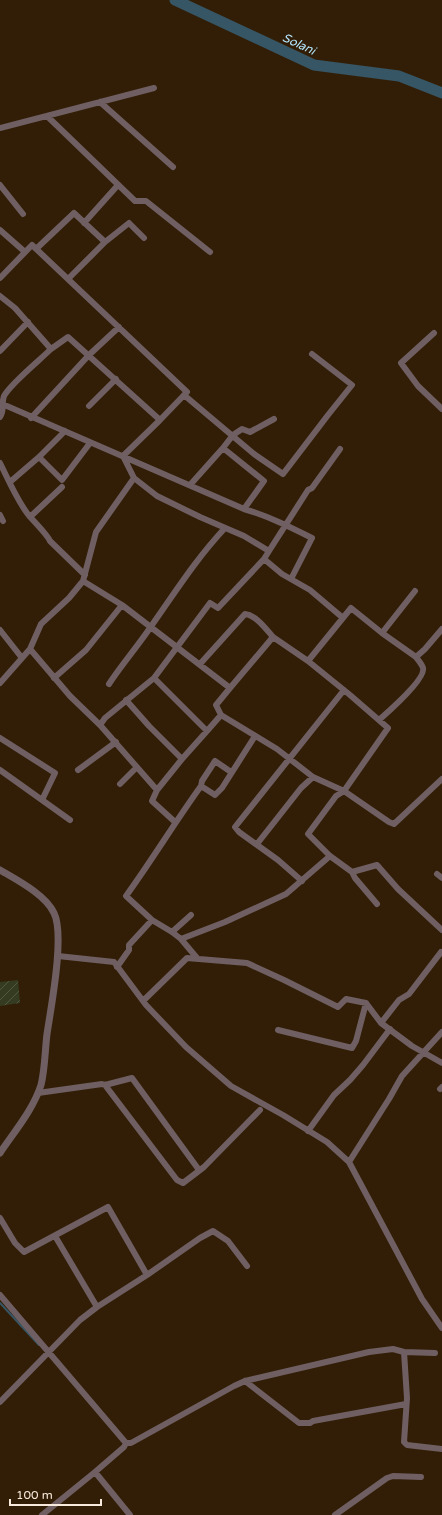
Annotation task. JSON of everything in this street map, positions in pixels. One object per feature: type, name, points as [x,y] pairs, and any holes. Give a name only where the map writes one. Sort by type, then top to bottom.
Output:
[{"type":"street","points":[[0,128],[154,88]]},
{"type":"street","points":[[100,102],[173,167]]},
{"type":"street","points":[[47,116],[135,201],[146,201],[210,252]]},
{"type":"street","points":[[0,185],[23,214]]},
{"type":"street","points":[[84,222],[118,185]]},
{"type":"street","points":[[36,249],[74,213],[106,242]]},
{"type":"street","points":[[68,279],[106,242],[129,223],[144,238]]},
{"type":"street","points":[[0,230],[25,252]]},
{"type":"street","points":[[0,278],[32,245],[187,392],[124,456]]},
{"type":"street","points":[[0,306],[3,298],[15,308],[52,349]]},
{"type":"street","points":[[0,352],[28,322]]},
{"type":"street","points":[[31,418],[89,355],[119,326]]},
{"type":"street","points":[[434,333],[400,363],[418,386],[442,409]]},
{"type":"street","points":[[0,417],[4,412],[2,404],[4,396],[52,349],[68,337],[160,420]]},
{"type":"street","points":[[184,396],[233,435],[254,454],[283,474],[352,385],[312,354]]},
{"type":"street","points":[[89,406],[116,379]]},
{"type":"street","points":[[2,404],[31,418],[124,456],[244,509],[285,524],[312,538],[291,579]]},
{"type":"street","points":[[190,485],[233,435],[242,429],[250,432],[274,419]]},
{"type":"street","points":[[10,482],[39,457],[65,431]]},
{"type":"street","points":[[39,457],[62,480],[90,443]]},
{"type":"street","points":[[223,448],[264,481],[244,509]]},
{"type":"street","points":[[100,726],[105,718],[154,678],[210,603],[218,608],[264,559],[308,490],[312,488],[340,449]]},
{"type":"street","points":[[124,456],[134,478],[157,496],[244,536],[269,551]]},
{"type":"street","points":[[0,463],[26,512],[84,578],[178,647],[230,688]]},
{"type":"street","points":[[0,683],[30,649],[41,624],[69,598],[84,578],[96,532],[134,478]]},
{"type":"street","points":[[30,517],[62,487]]},
{"type":"street","points":[[109,684],[151,627],[190,568],[225,528]]},
{"type":"street","points":[[264,559],[282,574],[310,590],[343,618]]},
{"type":"street","points":[[382,633],[415,591]]},
{"type":"street","points":[[54,678],[86,650],[122,605]]},
{"type":"street","points":[[308,661],[351,608],[382,633],[416,657],[423,667],[423,673],[408,694],[379,720]]},
{"type":"street","points":[[200,664],[245,614],[247,614],[252,616],[264,626],[273,637],[308,661],[344,690],[388,728],[344,791],[336,796],[308,834],[330,856],[352,872],[364,890],[377,904]]},
{"type":"street","points":[[416,657],[442,629]]},
{"type":"street","points":[[0,630],[22,658]]},
{"type":"street","points":[[273,637],[216,705],[221,715],[290,759],[313,777],[344,791],[394,824],[442,779]]},
{"type":"street","points":[[30,649],[70,696],[116,742],[136,768],[157,790]]},
{"type":"street","points":[[154,678],[207,731]]},
{"type":"street","points":[[302,881],[278,860],[239,832],[235,827],[344,690]]},
{"type":"street","points":[[126,700],[149,726],[182,759]]},
{"type":"street","points":[[175,822],[152,801],[157,790],[221,715]]},
{"type":"street","points":[[201,786],[215,795],[255,736]]},
{"type":"street","points":[[0,738],[55,774],[42,800]]},
{"type":"street","points":[[78,770],[116,742]]},
{"type":"street","points":[[197,958],[181,939],[152,920],[126,896],[146,868],[175,822],[201,786],[202,781],[215,761],[232,772]]},
{"type":"street","points":[[120,784],[136,768]]},
{"type":"street","points":[[0,770],[70,820]]},
{"type":"street","points":[[257,844],[301,788],[313,777]]},
{"type":"street","points":[[181,939],[225,922],[286,894],[330,856]]},
{"type":"street","points":[[352,872],[377,865],[398,889],[442,930]]},
{"type":"street","points":[[0,870],[48,903],[55,914],[58,930],[58,956],[42,1079],[38,1093],[0,1153]]},
{"type":"street","points":[[172,932],[191,915]]},
{"type":"street","points":[[117,967],[129,950],[129,945],[152,920]]},
{"type":"street","points":[[381,1023],[399,1000],[409,994],[442,952]]},
{"type":"street","points":[[58,956],[114,962],[143,1001],[186,1047],[231,1086],[327,1142],[349,1162],[422,1299],[442,1328]]},
{"type":"street","points":[[143,1001],[187,958],[247,963],[338,1007],[346,999],[366,1003],[381,1023],[423,1052],[442,1063]]},
{"type":"street","points":[[278,1030],[352,1048],[356,1041],[366,1003]]},
{"type":"street","points":[[308,1131],[334,1095],[363,1065],[390,1029]]},
{"type":"street","points":[[349,1162],[402,1076],[442,1032]]},
{"type":"street","points":[[38,1093],[102,1084],[105,1085],[132,1078],[199,1170]]},
{"type":"street","points":[[105,1085],[177,1180],[183,1183],[204,1167],[260,1110]]},
{"type":"street","points":[[0,1218],[15,1243],[24,1252],[108,1207],[147,1275]]},
{"type":"street","points":[[0,1402],[80,1320],[200,1238],[213,1231],[228,1241],[247,1266]]},
{"type":"street","points":[[55,1236],[97,1307]]},
{"type":"street","points":[[0,1295],[126,1443]]},
{"type":"street","points":[[126,1443],[131,1443],[245,1381],[368,1352],[393,1349],[404,1352],[435,1353]]},
{"type":"street","points":[[404,1352],[407,1398],[404,1442],[407,1445],[442,1449]]},
{"type":"street","points":[[245,1381],[299,1423],[310,1423],[313,1421],[406,1404]]},
{"type":"street","points":[[42,1515],[95,1472],[124,1447],[126,1443]]},
{"type":"street","points":[[95,1472],[130,1515]]},
{"type":"street","points":[[334,1515],[387,1478],[393,1476],[421,1477]]},
{"type":"green space","points":[[18,980],[20,1003],[0,1006],[0,982]]},
{"type":"waterway","name":"Solani","points":[[175,0],[314,65],[399,76],[442,93]]},
{"type":"waterway","points":[[0,1303],[39,1345]]}]
